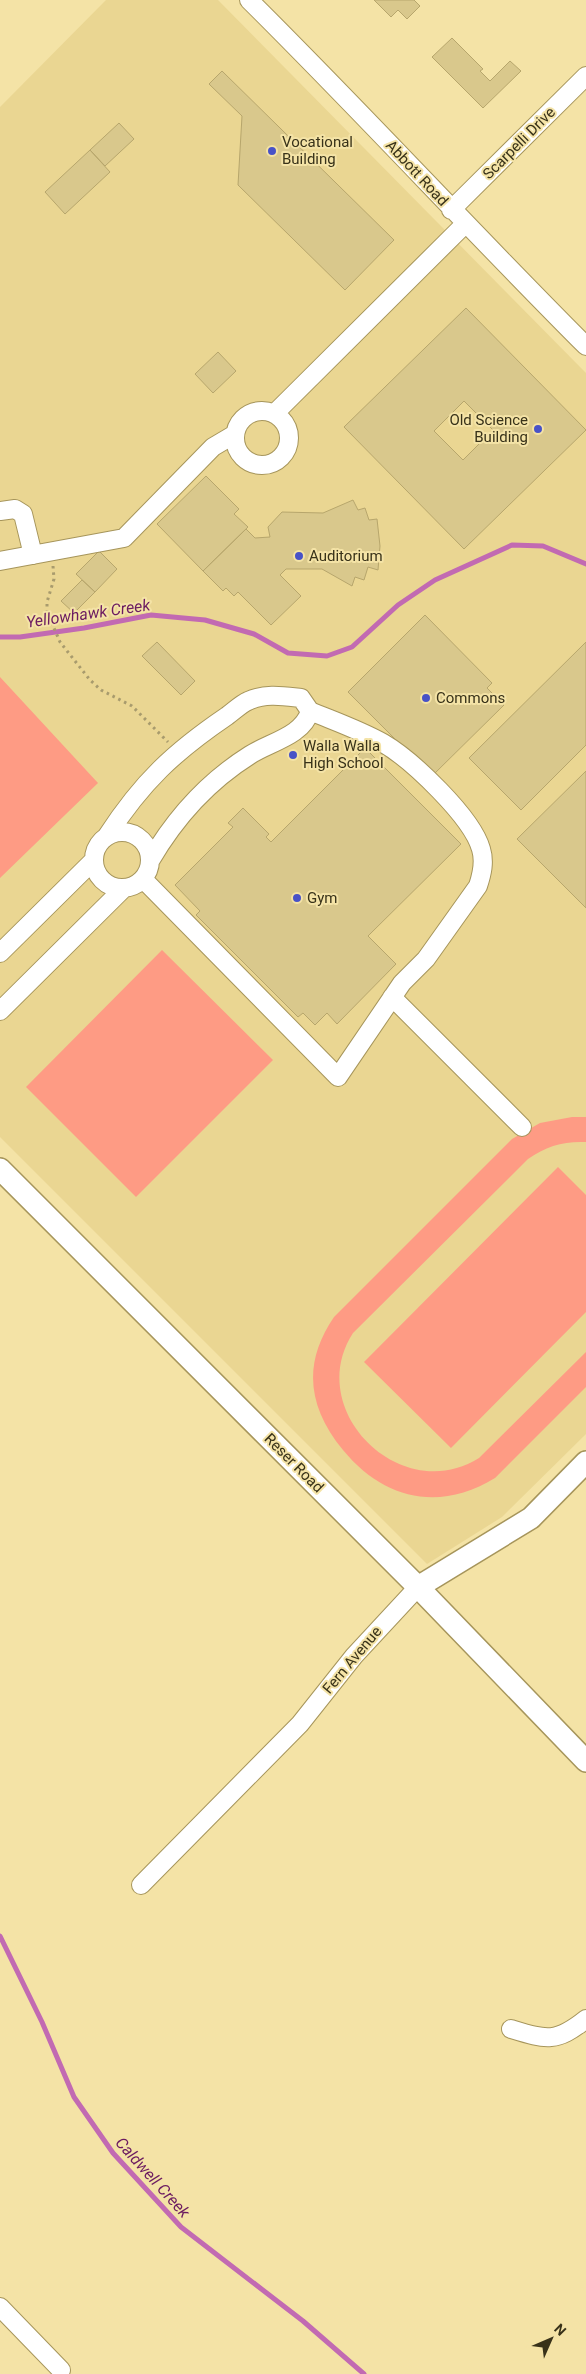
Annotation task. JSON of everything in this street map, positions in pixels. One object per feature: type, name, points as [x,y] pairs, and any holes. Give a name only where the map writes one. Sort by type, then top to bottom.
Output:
[{"type":"main road","name":"Reser Road","points":[[0,1169],[418,1587],[586,1760]]},
{"type":"main road","name":"Fern Avenue","points":[[418,1587],[531,1518],[586,1462]]},
{"type":"street","name":"Abbott Road","points":[[248,0],[328,78],[451,210],[586,346]]},
{"type":"street","name":"Scarpelli Drive","points":[[451,210],[586,76]]},
{"type":"street","points":[[274,414],[465,224]]},
{"type":"street","points":[[266,411],[274,414],[286,426],[289,443],[281,458],[274,462],[257,465],[249,462],[237,450],[235,434],[242,419],[249,414],[266,411]]},
{"type":"street","points":[[0,561],[124,538],[213,447],[235,434]]},
{"type":"street","points":[[0,511],[16,509],[23,514],[33,555]]},
{"type":"street","points":[[143,879],[338,1077],[402,982],[426,959],[478,886],[482,875],[483,858],[480,847],[461,816],[425,776],[403,757],[367,735],[310,711],[301,698],[270,695],[248,701],[178,751],[140,789],[97,848],[94,860],[96,871],[101,878],[114,887],[124,888],[137,884],[143,879],[150,861],[178,818],[208,787],[251,754],[301,727],[307,720],[310,711]]},
{"type":"street","points":[[107,836],[122,832],[138,837],[148,849],[150,861]]},
{"type":"street","points":[[0,953],[94,860]]},
{"type":"street","points":[[0,1011],[124,888]]},
{"type":"street","points":[[392,997],[522,1127]]},
{"type":"street","name":"Fern Avenue","points":[[141,1885],[300,1724],[354,1656],[418,1587]]},
{"type":"street","points":[[511,2029],[544,2038],[561,2036],[586,2018]]},
{"type":"street","points":[[0,2307],[60,2370]]},
{"type":"path","points":[[51,551],[54,579],[47,602],[47,612],[60,642],[90,680],[101,690],[132,706],[178,751]]},
{"type":"shaded area","name":"Walla Walla High School","points":[[106,0],[218,0],[586,373],[586,1434],[502,1517],[427,1564],[0,1137],[0,107]]},
{"type":"shaded area","points":[[0,677],[98,783],[0,878]]},
{"type":"shaded area","points":[[162,950],[273,1060],[136,1197],[26,1087]]},
{"type":"shaded area","points":[[572,1117],[586,1117],[586,1142],[570,1142],[556,1145],[528,1159],[353,1333],[341,1362],[341,1392],[350,1419],[368,1443],[392,1460],[419,1470],[449,1470],[479,1458],[586,1352],[586,1387],[495,1478],[474,1489],[454,1495],[414,1496],[395,1490],[376,1480],[359,1467],[343,1450],[322,1418],[313,1385],[317,1352],[324,1334],[334,1317],[512,1139],[540,1123]]},
{"type":"shaded area","points":[[558,1167],[586,1195],[586,1312],[451,1448],[364,1362]]},
{"type":"building","points":[[374,0],[414,0],[420,6],[407,19],[398,10],[391,17]]},
{"type":"building","points":[[452,38],[483,69],[480,71],[490,81],[510,61],[521,71],[483,108],[432,57]]},
{"type":"building","name":"Vocational Building","points":[[222,71],[394,240],[345,290],[238,185],[242,116],[209,84]]},
{"type":"building","points":[[119,123],[134,139],[105,166],[90,150]]},
{"type":"building","points":[[90,150],[110,172],[65,214],[45,192]]},
{"type":"building","name":"Old Science Building","points":[[466,308],[586,430],[464,549],[344,427]],"holes":[[[464,401],[493,430],[463,460],[434,431]]]},
{"type":"building","points":[[218,352],[236,371],[213,393],[195,374]]},
{"type":"building","points":[[206,476],[239,509],[234,514],[248,527],[203,571],[157,524]]},
{"type":"building","name":"Auditorium","points":[[353,500],[358,510],[365,508],[369,520],[377,519],[380,546],[378,570],[368,567],[364,580],[355,577],[352,586],[322,569],[286,569],[280,575],[301,596],[271,625],[238,592],[234,596],[226,588],[223,591],[203,571],[246,529],[255,538],[270,537],[268,527],[282,512],[323,513]]},
{"type":"building","points":[[99,551],[117,569],[95,592],[76,574]]},
{"type":"building","points":[[82,580],[95,592],[74,613],[61,601]]},
{"type":"building","name":"Commons","points":[[425,615],[492,683],[487,688],[504,705],[432,776],[348,692]]},
{"type":"building","points":[[157,642],[195,681],[181,695],[142,656]]},
{"type":"building","points":[[586,642],[586,745],[521,810],[469,758]]},
{"type":"building","name":"Gym","points":[[365,748],[461,844],[368,936],[396,964],[337,1024],[327,1013],[315,1025],[303,1013],[298,1017],[196,915],[200,911],[175,885],[233,827],[228,823],[243,808],[269,834],[266,837],[271,842]]},
{"type":"building","points":[[586,771],[586,908],[517,839]]},
{"type":"waterway","name":"Yellowhawk Creek","points":[[0,637],[20,637],[84,628],[151,615],[205,620],[254,634],[288,653],[327,656],[352,647],[398,605],[435,580],[512,545],[543,546],[586,564]]},
{"type":"waterway","name":"Caldwell Creek","points":[[0,1936],[42,2022],[74,2097],[113,2153],[181,2227],[303,2321],[364,2374]]},
{"type":"place","name":"Vocational Building","points":[[272,151]]},
{"type":"place","name":"Old Science Building","points":[[538,429]]},
{"type":"place","name":"Auditorium","points":[[299,556]]},
{"type":"place","name":"Commons","points":[[426,698]]},
{"type":"place","name":"Walla Walla High School","points":[[293,755]]},
{"type":"place","name":"Gym","points":[[297,898]]}]
